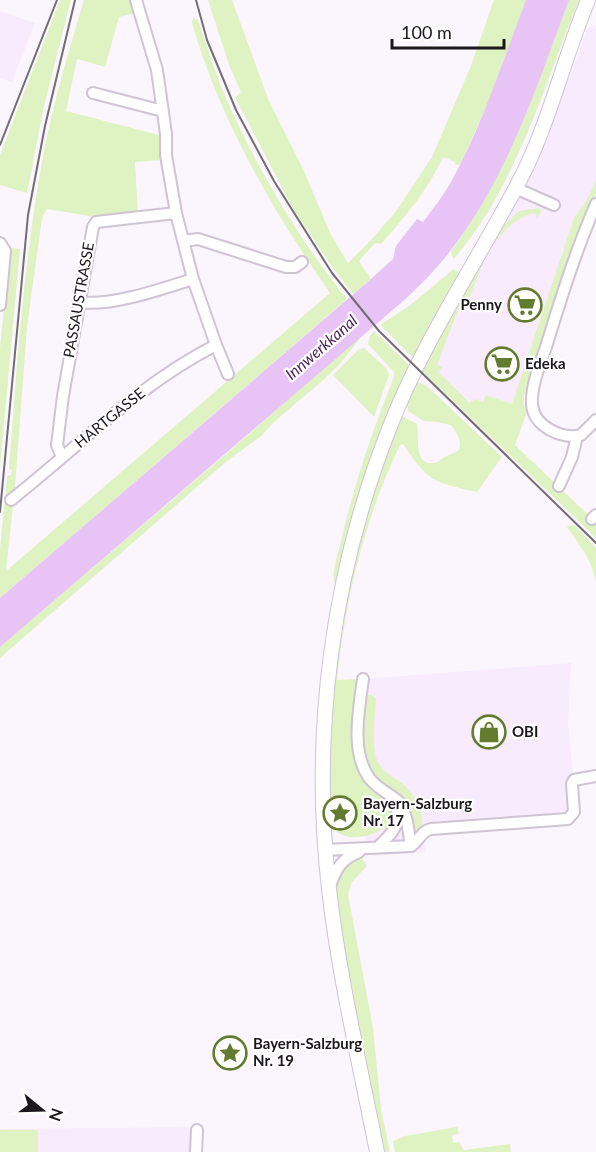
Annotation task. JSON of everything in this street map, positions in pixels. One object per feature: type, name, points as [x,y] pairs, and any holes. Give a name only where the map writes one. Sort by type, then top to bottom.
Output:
[{"type":"main road","points":[[377,1152],[336,940],[325,850],[323,779],[329,678],[339,604],[349,554],[369,483],[388,430],[411,376],[515,188],[547,116],[590,7]]},
{"type":"street","points":[[136,0],[157,70],[166,134],[166,154],[176,213],[193,279],[228,374]]},
{"type":"street","points":[[93,93],[163,111]]},
{"type":"street","points":[[515,188],[554,205]]},
{"type":"street","points":[[596,204],[575,257],[532,394],[534,413],[538,420],[549,429],[577,436],[584,433],[596,420]]},
{"type":"street","name":"PASSAUSTRASSE","points":[[62,457],[57,445],[68,359],[93,226],[96,222],[176,213]]},
{"type":"street","points":[[183,241],[198,240],[286,267],[295,267],[302,262]]},
{"type":"street","points":[[0,243],[5,251],[0,305]]},
{"type":"street","points":[[78,302],[120,299],[193,279]]},
{"type":"street","name":"HARTGASSE","points":[[11,500],[130,401],[166,374],[216,345]]},
{"type":"street","points":[[559,486],[576,445],[577,436]]},
{"type":"street","points":[[363,679],[359,718],[360,759],[370,779],[399,802],[405,812],[411,846]]},
{"type":"street","points":[[325,850],[411,846],[426,830],[431,829],[568,819],[574,812],[572,784],[574,780],[596,776]]},
{"type":"street","points":[[378,847],[390,836],[396,825],[398,810],[390,796]]},
{"type":"street","points":[[329,890],[340,863],[348,856],[366,849]]},
{"type":"street","points":[[196,1152],[197,1130]]},
{"type":"shaded area","points":[[0,11],[35,23],[12,82],[0,78]]},
{"type":"shaded area","points":[[596,25],[596,180],[561,254],[512,404],[486,395],[484,402],[471,403],[429,366],[535,167],[588,28]]},
{"type":"shaded area","points":[[571,663],[568,722],[573,774],[569,779],[572,810],[568,814],[431,832],[424,837],[425,852],[371,856],[365,836],[372,835],[383,828],[391,806],[362,775],[363,679]]},
{"type":"shaded area","points":[[202,1127],[202,1152],[0,1152],[0,1129]]},
{"type":"green space","points":[[60,0],[71,0],[44,106],[27,193],[0,185],[0,155]]},
{"type":"green space","points":[[84,0],[131,0],[135,13],[119,17],[105,67],[77,59],[66,111],[159,135],[162,160],[135,162],[138,213],[96,217],[47,209],[42,218],[27,327],[6,571],[330,293],[268,197],[233,129],[204,59],[192,23],[193,18],[198,20],[226,98],[265,176],[296,228],[347,299],[0,598],[0,549],[7,476],[11,475],[12,470],[9,469],[15,389],[31,230],[48,132]]},
{"type":"green space","points":[[208,0],[232,0],[269,101],[304,171],[330,233],[348,263],[397,210],[432,157],[470,68],[494,0],[526,0],[490,98],[460,165],[443,157],[423,192],[407,213],[381,244],[375,243],[359,261],[371,279],[353,294],[292,207],[235,97],[241,92],[229,65]]},
{"type":"green space","points":[[569,0],[579,0],[527,135],[495,200],[454,259],[451,251],[488,192],[519,130]]},
{"type":"green space","points":[[596,180],[596,194],[572,250],[524,395],[527,412],[515,445],[596,522],[596,538],[420,369],[500,229],[519,211],[540,208],[541,212],[537,218],[535,213],[521,219],[508,227],[498,238],[483,264],[466,307],[460,305],[437,365],[442,367],[439,373],[470,403],[474,399],[483,402],[486,395],[512,404],[574,218],[589,196]]},
{"type":"green space","points":[[10,248],[20,249],[0,468],[0,348]]},
{"type":"green space","points":[[454,269],[460,273],[460,277],[414,359],[380,325],[409,306]]},
{"type":"green space","points":[[366,331],[340,364],[261,436],[227,461],[0,658],[0,647]]},
{"type":"green space","points":[[374,331],[412,368],[337,582],[334,582],[336,562],[358,479],[394,377],[394,372],[368,344]]},
{"type":"green space","points":[[364,348],[386,368],[389,375],[374,417],[333,375],[359,349]]},
{"type":"green space","points":[[416,381],[428,387],[502,457],[477,492],[450,486],[433,478],[419,466],[403,444],[400,445],[388,472],[358,560],[345,620],[337,680],[358,679],[355,753],[391,806],[393,819],[389,830],[383,828],[367,836],[353,837],[333,832],[329,820],[328,739],[339,629],[367,507],[398,419],[402,416],[417,424],[419,451],[424,461],[438,462],[459,450],[460,446],[451,425],[424,421],[408,411],[407,403]]},
{"type":"green space","points":[[575,526],[596,548],[596,583],[589,560],[567,527]]},
{"type":"green space","points":[[366,695],[376,698],[374,737],[377,760],[385,772],[408,789],[416,800],[422,820],[419,831],[414,829],[408,821],[397,793],[377,779],[369,768],[363,737]]},
{"type":"green space","points":[[360,857],[366,863],[366,867],[352,882],[348,894],[373,1028],[381,1109],[390,1152],[382,1152],[340,932],[337,904],[336,890],[341,866]]},
{"type":"green space","points":[[457,1127],[459,1134],[452,1135],[453,1143],[459,1142],[464,1150],[510,1144],[511,1152],[395,1152],[393,1141],[405,1136]]},
{"type":"green space","points":[[0,1130],[38,1130],[38,1152],[0,1152]]},
{"type":"water","name":"Innwerkkanal","points":[[526,0],[569,0],[522,123],[504,163],[461,237],[434,271],[402,302],[0,647],[0,598],[393,259],[396,246],[417,219],[423,222],[427,217],[446,191],[463,159],[492,92]]},
{"type":"railway","points":[[0,145],[57,0]]},
{"type":"railway","points":[[0,512],[28,215],[45,126],[75,0]]},
{"type":"railway","points":[[196,0],[207,40],[236,110],[274,181],[332,273],[379,331],[596,543]]},
{"type":"place","name":"Penny","points":[[525,305]]},
{"type":"place","name":"Edeka","points":[[502,364]]},
{"type":"place","name":"OBI","points":[[489,732]]},
{"type":"place","name":"Bayern-Salzburg Nr. 17","points":[[340,813]]},
{"type":"place","name":"Bayern-Salzburg Nr. 19","points":[[230,1053]]}]
